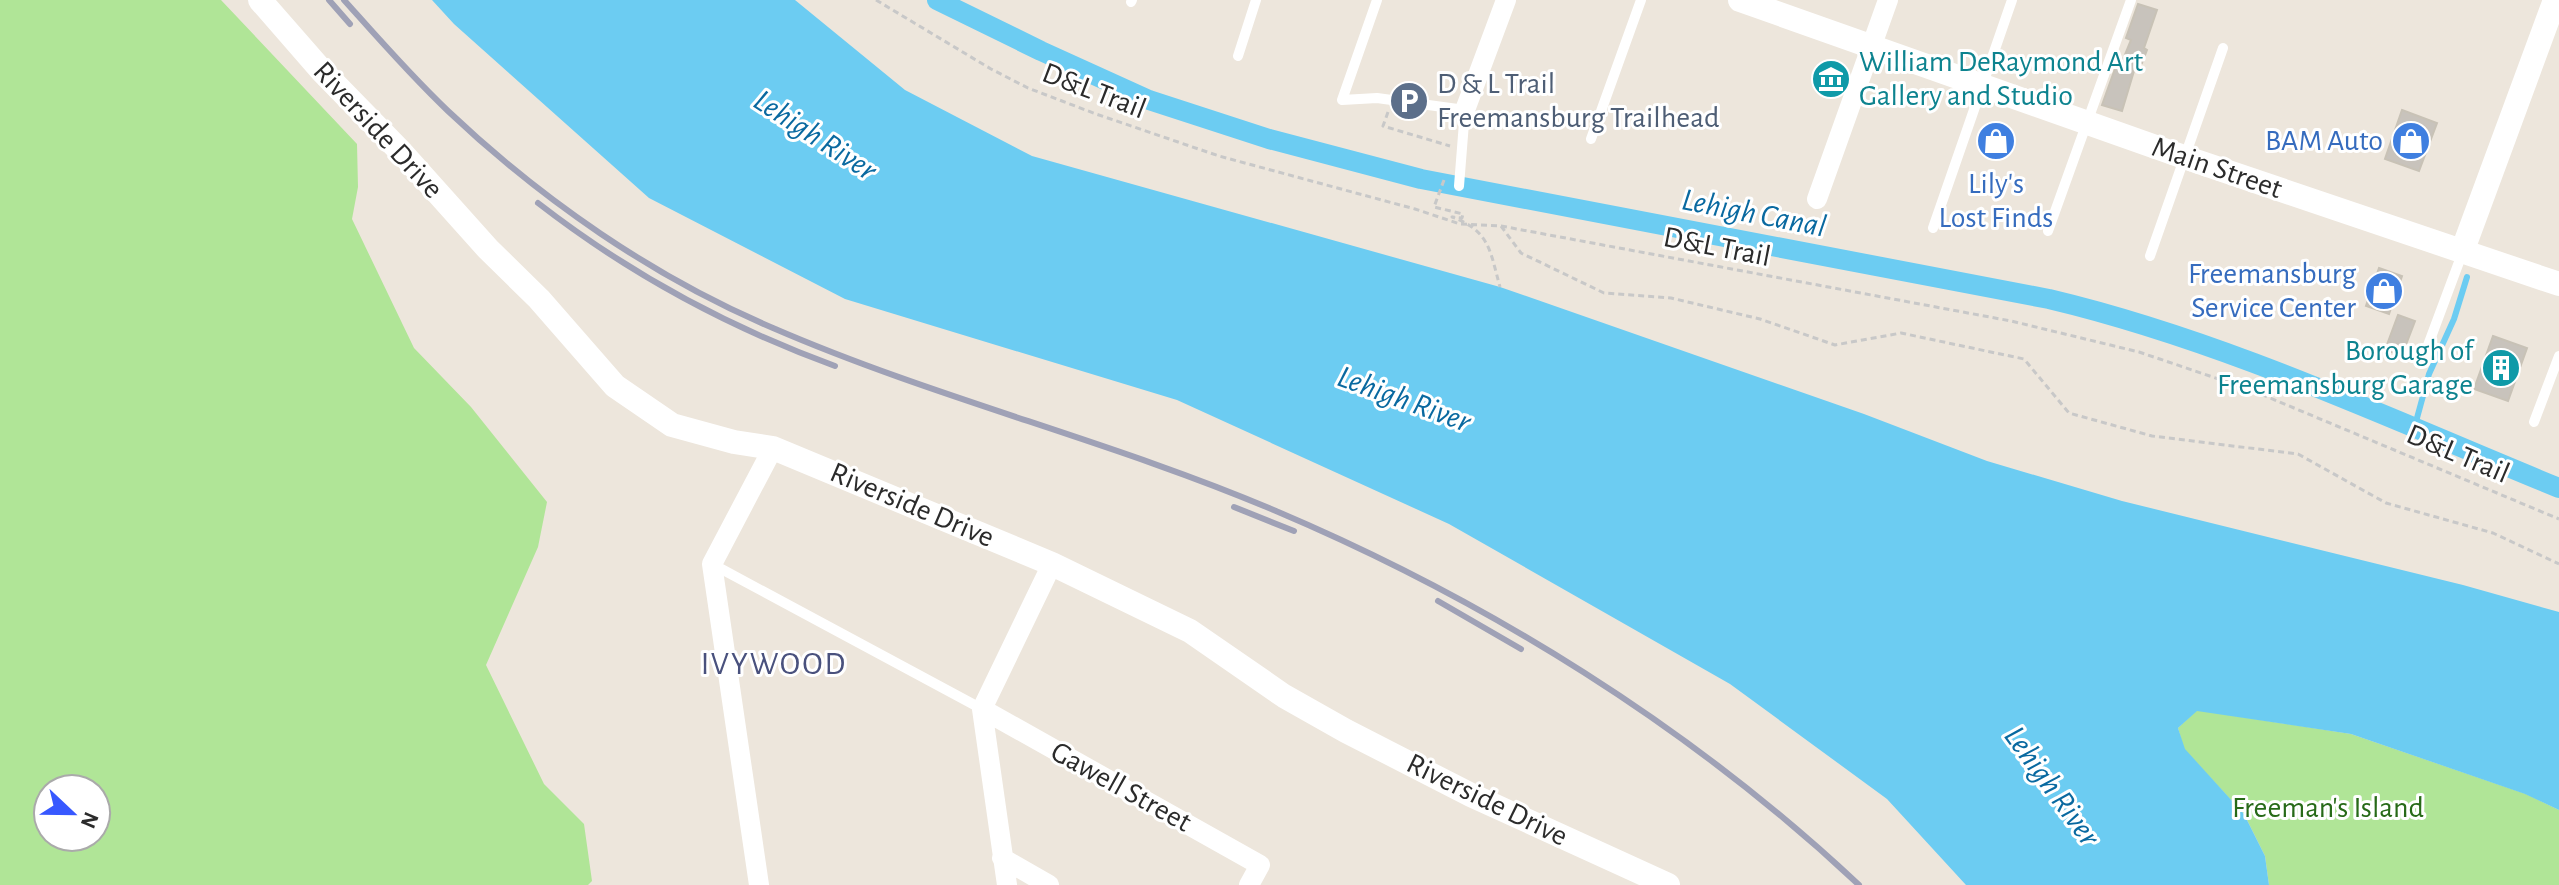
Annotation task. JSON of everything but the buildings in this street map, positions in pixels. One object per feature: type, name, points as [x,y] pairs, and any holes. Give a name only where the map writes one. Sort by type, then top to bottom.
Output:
[{"type":"street","name":"Riverside Drive","points":[[260,0],[488,249],[539,299],[615,386],[672,425],[734,442],[773,448],[1052,564],[1190,631],[1284,696],[1346,731],[1471,795],[1668,885]]},
{"type":"street","points":[[1465,110],[1506,0]]},
{"type":"street","name":"Main Street","points":[[1740,0],[2184,157],[2559,284]]},
{"type":"street","points":[[1817,199],[1888,0]]},
{"type":"street","points":[[2462,252],[2555,0]]},
{"type":"street","points":[[759,885],[712,564],[773,448]]},
{"type":"street","points":[[1007,885],[982,709],[1052,564]]},
{"type":"street","name":"Gawell Street","points":[[982,709],[1260,865],[1249,885]]},
{"type":"street","points":[[1002,858],[1049,885]]},
{"type":"lane","points":[[1238,56],[1256,0]]},
{"type":"lane","points":[[1377,0],[1342,100],[1377,98],[1465,110],[1459,186]]},
{"type":"lane","points":[[1591,139],[1641,0]]},
{"type":"lane","points":[[1933,228],[2012,0]]},
{"type":"lane","points":[[2048,231],[2131,0]]},
{"type":"lane","points":[[2150,256],[2223,48]]},
{"type":"lane","points":[[2421,364],[2462,252]]},
{"type":"lane","points":[[2534,422],[2559,356]]},
{"type":"lane","points":[[712,564],[982,709]]},
{"type":"path","name":"D&L Trail","points":[[876,0],[977,62],[1060,101],[1219,156],[1460,224],[1501,226],[2011,321],[2139,352],[2251,390],[2559,519]]},
{"type":"path","points":[[1391,101],[1383,126],[1455,148],[1454,151]]},
{"type":"path","points":[[1434,207],[1463,214],[1462,218],[1452,217],[1472,225],[1489,248],[1500,287]]},
{"type":"path","points":[[1501,226],[1521,253],[1604,293],[1671,298],[1760,319],[1835,345],[1901,333],[2024,359],[2069,413],[2152,436],[2298,454],[2386,503],[2493,533],[2559,564]]},
{"type":"green space","points":[[0,0],[221,0],[357,144],[358,187],[352,219],[414,348],[471,407],[547,502],[538,547],[486,665],[544,784],[584,824],[592,881],[588,885],[0,885]]},
{"type":"green space","name":"Freeman's Island","points":[[2197,710],[2351,734],[2526,794],[2559,810],[2559,885],[2269,885],[2265,856],[2244,814],[2184,749],[2178,728]]},
{"type":"water","name":"Lehigh River","points":[[432,0],[795,0],[905,90],[1032,156],[1500,287],[1864,414],[1987,461],[2122,501],[2463,585],[2559,612],[2559,810],[2525,794],[2351,734],[2197,711],[2178,728],[2185,749],[2244,814],[2265,856],[2269,885],[1966,885],[1887,799],[1730,684],[1449,524],[1177,400],[845,299],[649,198],[454,24]]},
{"type":"waterway","name":"Lehigh Canal","points":[[937,0],[1149,100],[1269,139],[1421,179],[2049,299],[2115,316],[2244,359],[2559,488]]},
{"type":"waterway","points":[[2414,429],[2429,374],[2454,319],[2467,277]]},
{"type":"railway","points":[[329,0],[350,24]]},
{"type":"railway","points":[[344,0],[421,84],[484,144],[560,205],[642,260],[728,308],[773,328],[898,377],[1214,486],[1355,546],[1433,585],[1584,672],[1657,721],[1794,827],[1859,885]]},
{"type":"railway","points":[[538,203],[607,252],[680,296],[756,334],[835,366]]},
{"type":"railway","points":[[1234,507],[1294,531]]},
{"type":"railway","points":[[1438,601],[1521,649]]},
{"type":"place","name":"William DeRaymond Art Gallery and Studio","points":[[1831,79]]},
{"type":"place","name":"D & L Trail Freemansburg Trailhead","points":[[1409,101]]},
{"type":"place","name":"Lily's Lost Finds","points":[[1996,141]]},
{"type":"place","name":"BAM Auto","points":[[2411,141]]},
{"type":"place","name":"Freemansburg Service Center","points":[[2384,291]]},
{"type":"place","name":"Borough of Freemansburg Garage","points":[[2501,368]]},
{"type":"district","name":"IVYWOOD","points":[[774,664]]}]
